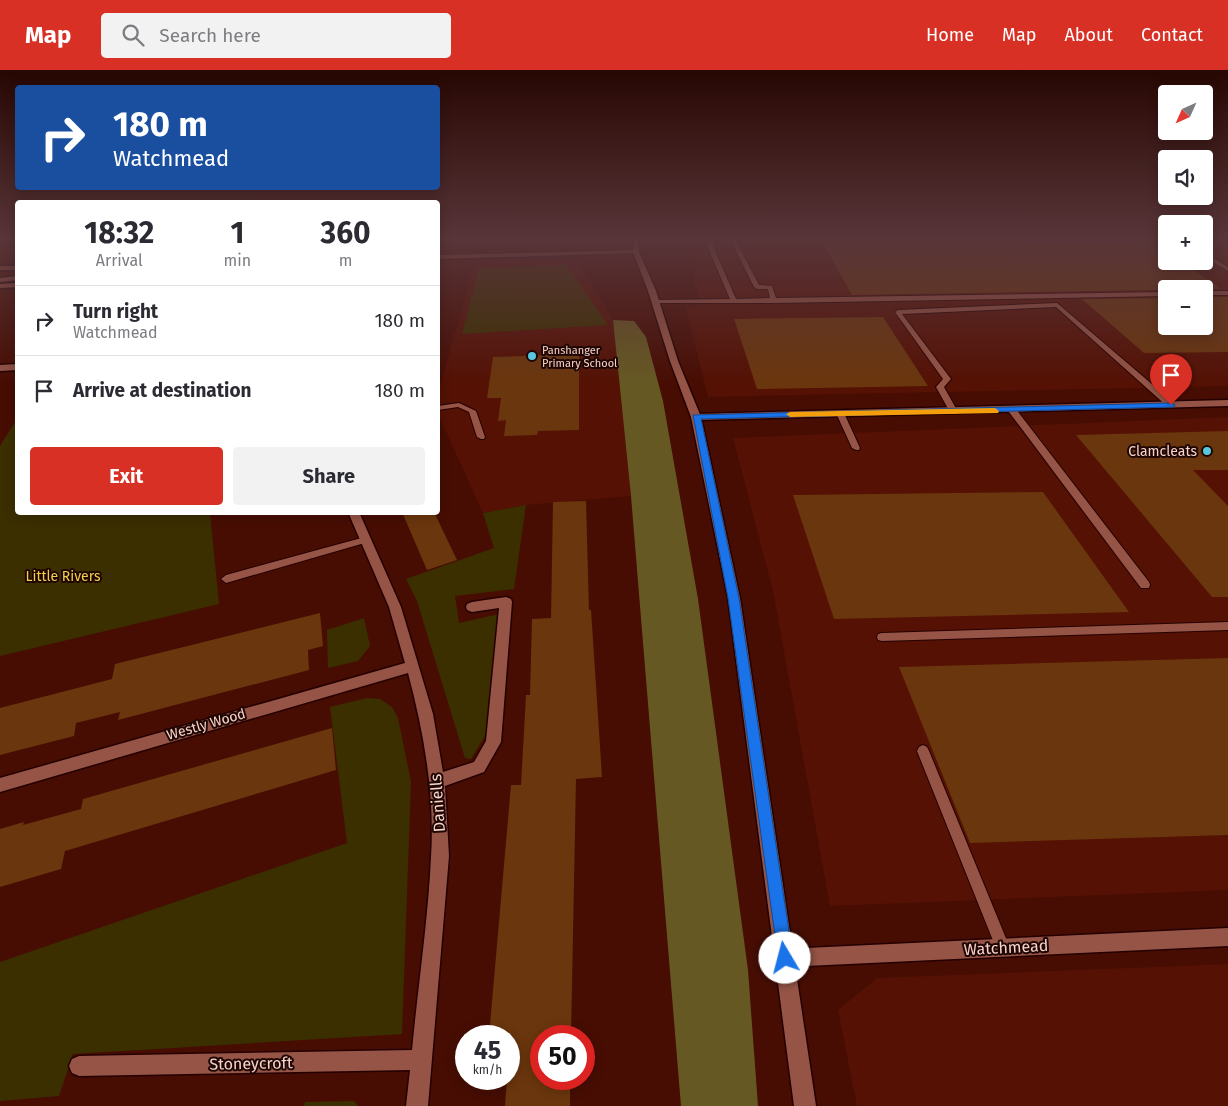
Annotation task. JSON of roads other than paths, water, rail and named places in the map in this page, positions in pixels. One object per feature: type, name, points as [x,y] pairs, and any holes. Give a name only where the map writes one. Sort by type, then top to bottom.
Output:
[{"type":"street","points":[[650,286],[674,361],[696,417],[734,598],[805,1106]]},
{"type":"street","points":[[0,368],[15,367]]},
{"type":"street","points":[[696,417],[954,412],[1228,403]]},
{"type":"street","name":"Daniells","points":[[354,515],[395,608],[413,666],[426,714],[437,782],[440,856],[417,1106]]},
{"type":"street","points":[[437,782],[479,767],[493,742],[506,602],[472,607]]},
{"type":"street","name":"Westly Wood","points":[[0,784],[413,666]]},
{"type":"street","name":"Watchmead","points":[[785,958],[1228,937]]},
{"type":"street","name":"Stoneycroft","points":[[79,1066],[422,1060]]},
{"type":"lane","points":[[728,286],[734,301]]},
{"type":"lane","points":[[757,286],[770,287],[774,300]]},
{"type":"lane","points":[[1213,293],[1228,292]]},
{"type":"lane","points":[[656,302],[1158,294]]},
{"type":"lane","points":[[954,412],[940,387],[947,379],[898,312],[1058,305],[1171,405]]},
{"type":"lane","points":[[440,408],[459,405],[472,411],[481,438]]},
{"type":"lane","points":[[1012,410],[1145,584]]},
{"type":"lane","points":[[840,413],[856,448]]},
{"type":"lane","points":[[226,579],[365,540]]},
{"type":"lane","points":[[882,637],[1228,626]]},
{"type":"lane","points":[[923,751],[1003,948]]},
{"type":"place","name":"Panshanger Primary School","points":[[532,356]]},
{"type":"place","name":"Clamcleats","points":[[1207,451]]},
{"type":"park label","name":"Little Rivers","points":[[63,576]]}]
